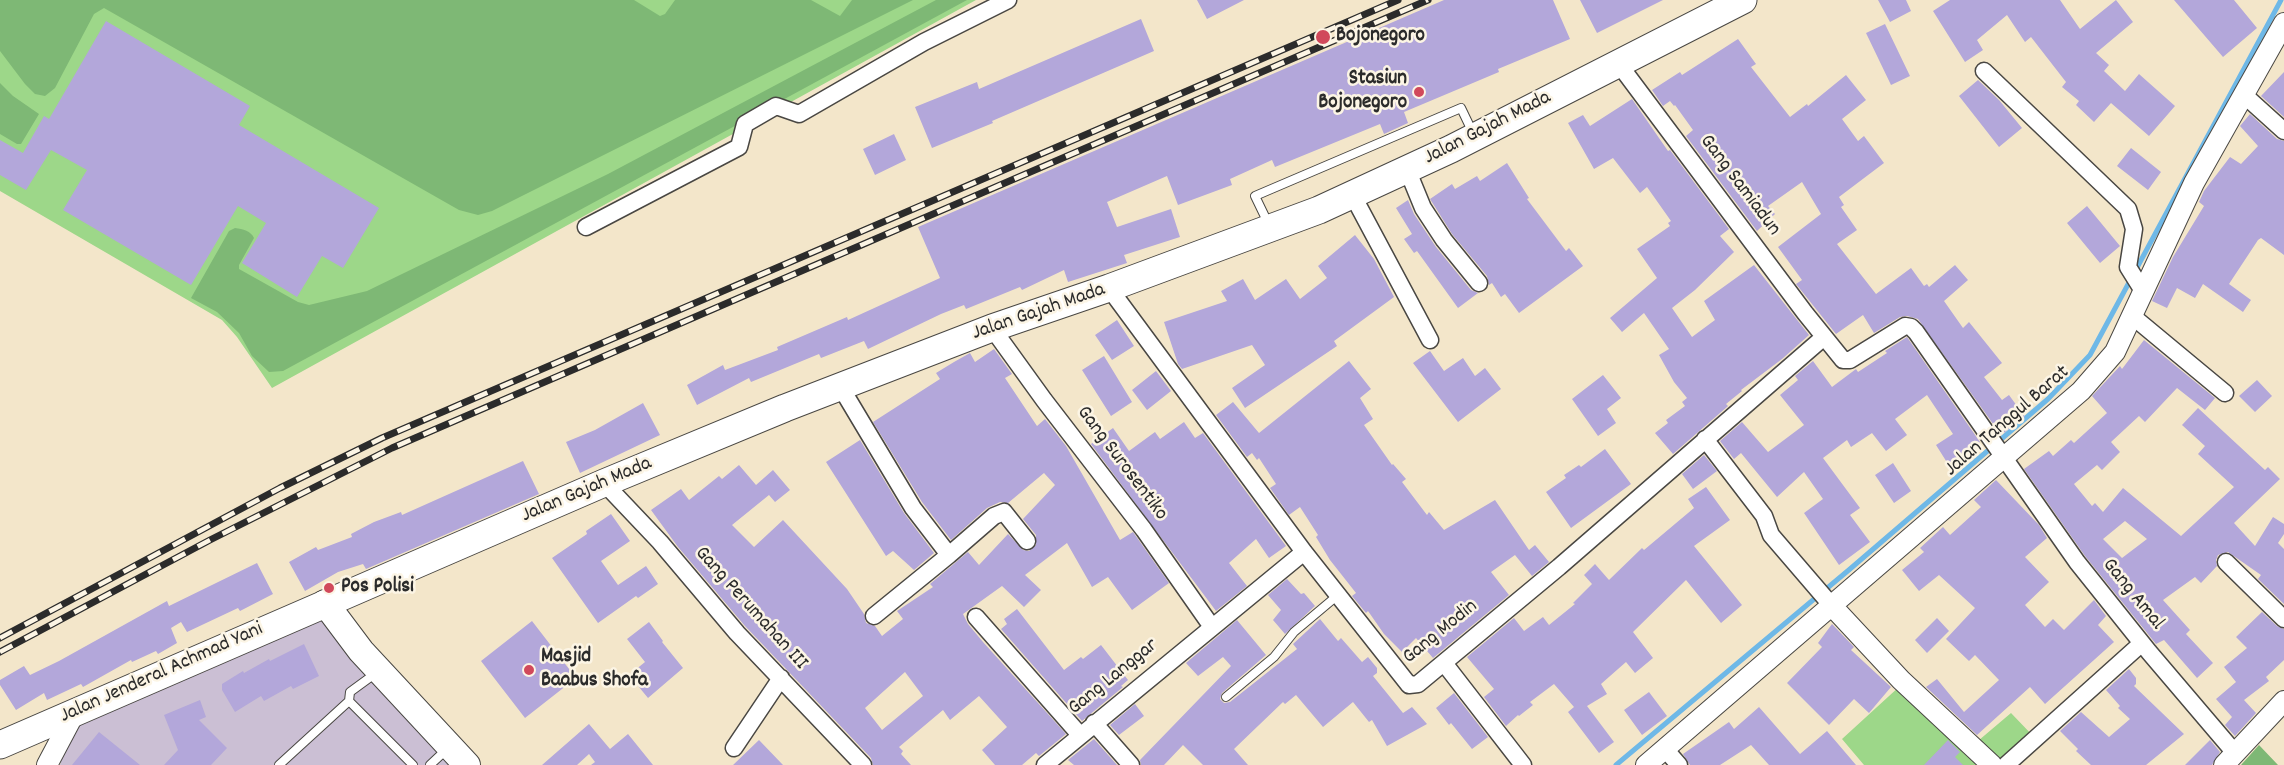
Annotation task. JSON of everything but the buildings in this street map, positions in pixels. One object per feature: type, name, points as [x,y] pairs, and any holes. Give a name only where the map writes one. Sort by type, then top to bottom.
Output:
[{"type":"highway","name":"Jalan Gajah Mada","points":[[325,603],[604,483],[840,386],[1270,228],[1352,194],[1475,137],[1743,0]]},
{"type":"highway","name":"Jalan Jenderal Achmad Yani","points":[[0,745],[325,603]]},
{"type":"main road","points":[[325,603],[361,651],[467,765]]},
{"type":"street","points":[[586,227],[739,147],[746,123],[777,106],[799,114],[924,42],[1008,0]]},
{"type":"street","name":"Jalan Tanggul Barat","points":[[1646,765],[1832,606],[1998,451],[2081,391],[2100,371],[2115,352],[2132,315],[2141,287],[2180,209],[2284,22]]},
{"type":"street","name":"Gang Samiadun","points":[[1618,63],[1824,337]]},
{"type":"street","points":[[1984,71],[2128,209],[2134,229],[2128,267],[2141,287]]},
{"type":"street","points":[[2243,94],[2284,131]]},
{"type":"street","points":[[1407,169],[1423,208],[1444,240],[1479,283]]},
{"type":"street","points":[[1352,194],[1430,340]]},
{"type":"street","name":"Gang Modin","points":[[1109,288],[1304,552],[1410,685],[1418,684],[1559,567],[1824,337]]},
{"type":"street","points":[[2132,315],[2225,393]]},
{"type":"street","name":"Gang Amal","points":[[1824,337],[1846,361],[1905,326],[1911,327],[2077,562],[2142,643],[2229,759]]},
{"type":"street","name":"Gang Surosentiko","points":[[993,328],[1044,400],[1144,530],[1212,627]]},
{"type":"street","points":[[840,386],[913,508],[949,555]]},
{"type":"street","points":[[1705,440],[1764,516],[1770,535],[1832,606],[1901,680],[1992,765]]},
{"type":"street","name":"Gang Perumahan III","points":[[604,483],[660,542],[737,633],[863,765]]},
{"type":"street","points":[[874,616],[994,516],[1004,512],[1027,541]]},
{"type":"street","name":"Gang Langgar","points":[[1045,765],[1304,552]]},
{"type":"street","points":[[2226,562],[2284,619]]},
{"type":"street","points":[[976,617],[1080,735]]},
{"type":"street","points":[[2006,765],[2142,643]]},
{"type":"street","points":[[1444,663],[1522,765]]},
{"type":"street","points":[[734,748],[781,678]]},
{"type":"street","points":[[2229,759],[2284,701]]},
{"type":"street","points":[[47,765],[75,712]]},
{"type":"street","points":[[1094,723],[1131,765]]},
{"type":"street","points":[[1665,749],[1679,765]]},
{"type":"lane","points":[[1270,228],[1256,196],[1461,108],[1475,137]]},
{"type":"lane","points":[[1226,697],[1274,657],[1294,632],[1338,595]]},
{"type":"lane","points":[[279,765],[349,701],[350,692],[379,671]]},
{"type":"lane","points":[[349,701],[413,765]]},
{"type":"lane","points":[[430,765],[450,746]]},
{"type":"shaded area","points":[[325,603],[477,765],[60,765],[75,712]]},
{"type":"green space","points":[[0,0],[976,0],[272,388],[237,337],[222,320],[0,191]]},
{"type":"green space","points":[[0,0],[634,0],[660,16],[665,14],[675,0],[811,0],[840,16],[852,0],[913,0],[492,211],[478,215],[459,210],[104,8],[94,14],[55,88],[45,96],[35,94],[0,51]]},
{"type":"green space","points":[[936,0],[967,0],[283,371],[269,372],[252,356],[239,333],[217,312],[191,298],[229,231],[235,228],[246,231],[254,238],[239,269],[298,302],[309,305],[367,291],[608,174]]},
{"type":"green space","points":[[0,83],[13,96],[39,114],[21,144],[0,134]]},
{"type":"green space","points":[[1900,686],[1942,732],[1972,746],[2011,713],[2035,738],[2005,765],[1864,765],[1842,739]]},
{"type":"green space","points":[[2259,745],[2278,765],[2241,765]]},
{"type":"waterway","points":[[1616,765],[2048,399],[2090,355],[2281,0]]},
{"type":"railway","points":[[0,638],[280,488],[382,438],[1398,0]]},
{"type":"railway","points":[[0,652],[210,540],[392,448],[1428,0]]},
{"type":"place","name":"Bojonegoro","points":[[1323,37]]},
{"type":"place","name":"Stasiun Bojonegoro","points":[[1419,92]]},
{"type":"place","name":"Pos Polisi","points":[[329,588]]},
{"type":"place","name":"Masjid Baabus Shofa","points":[[529,670]]}]
